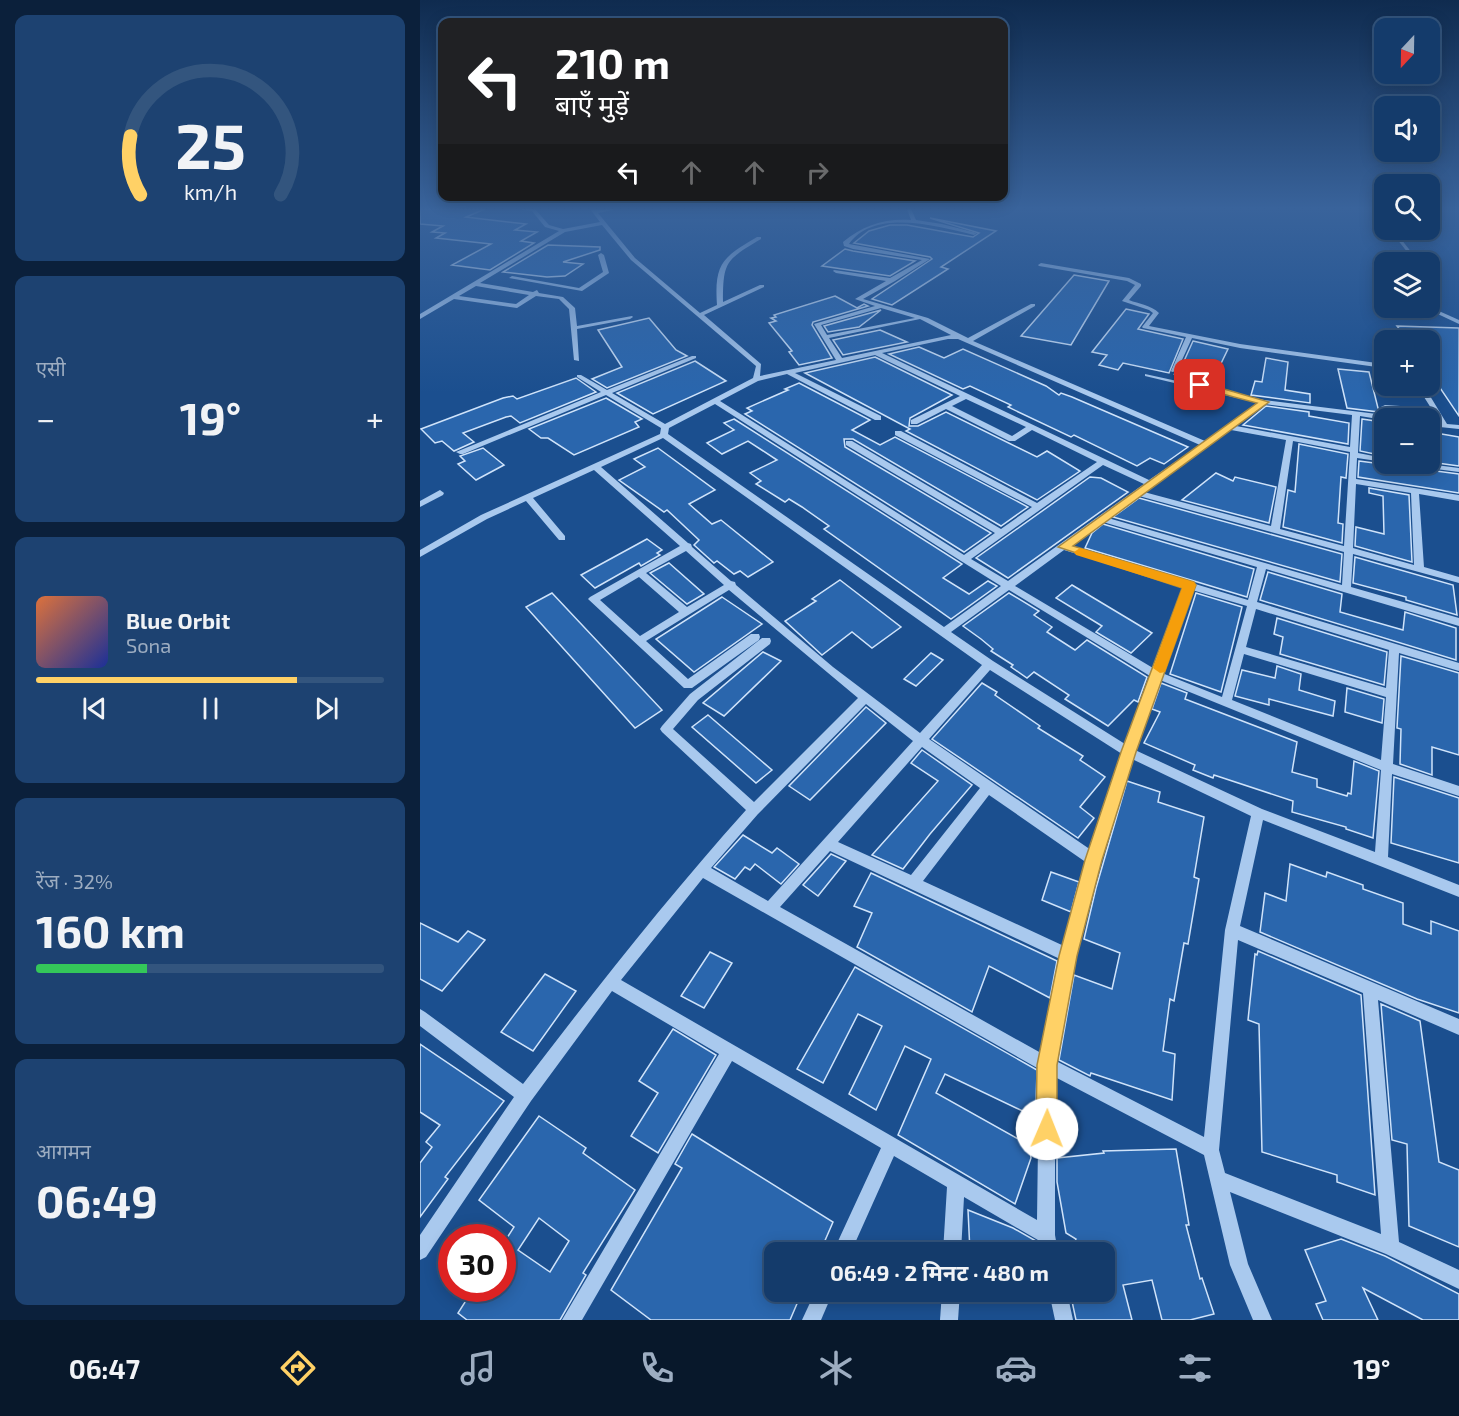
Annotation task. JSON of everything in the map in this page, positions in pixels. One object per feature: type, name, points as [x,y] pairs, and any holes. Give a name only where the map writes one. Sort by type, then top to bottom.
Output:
[{"type":"street","points":[[420,316],[497,271]]},
{"type":"street","points":[[512,278],[583,289],[606,273],[605,271]]},
{"type":"street","points":[[647,271],[759,365],[756,379]]},
{"type":"street","points":[[720,303],[721,271]]},
{"type":"street","points":[[836,271],[893,280]]},
{"type":"street","points":[[908,271],[858,299],[921,318],[958,337],[1205,444]]},
{"type":"street","points":[[1074,271],[1129,280],[1139,285],[1125,301],[1151,309],[1156,313],[1145,327],[1190,337],[1374,365]]},
{"type":"street","points":[[475,284],[536,292],[561,298],[572,308],[577,360]]},
{"type":"street","points":[[453,297],[517,306],[548,284]]},
{"type":"street","points":[[699,315],[720,303],[762,286]]},
{"type":"street","points":[[968,341],[1034,305]]},
{"type":"street","points":[[840,361],[817,326],[820,322],[881,306]]},
{"type":"street","points":[[1440,313],[1459,322]]},
{"type":"street","points":[[574,328],[630,317]]},
{"type":"street","points":[[826,337],[921,318]]},
{"type":"street","points":[[420,554],[484,517],[596,467],[756,379],[948,336],[958,337]]},
{"type":"street","points":[[1173,371],[1190,337]]},
{"type":"street","points":[[876,353],[1150,484]]},
{"type":"street","points":[[460,452],[694,357]]},
{"type":"street","points":[[790,373],[878,418]]},
{"type":"street","points":[[1147,375],[1264,402],[1374,416]]},
{"type":"street","points":[[579,376],[664,431],[989,664],[1128,752],[1258,813],[1459,891]]},
{"type":"street","points":[[914,422],[966,396]]},
{"type":"street","points":[[716,401],[964,558],[1157,675],[1387,767],[1459,791]]},
{"type":"street","points":[[944,632],[1264,402]]},
{"type":"street","points":[[946,406],[1012,439],[1032,427]]},
{"type":"street","points":[[1385,407],[1398,408]]},
{"type":"street","points":[[1346,590],[1356,414]]},
{"type":"street","points":[[1440,416],[1446,426]]},
{"type":"street","points":[[1440,425],[1459,427]]},
{"type":"street","points":[[1229,427],[1290,438],[1374,458]]},
{"type":"street","points":[[898,433],[1038,507]]},
{"type":"street","points":[[1275,530],[1290,438]]},
{"type":"street","points":[[849,443],[1001,533]]},
{"type":"street","points":[[964,558],[1103,461]]},
{"type":"street","points":[[596,467],[865,698],[987,788],[1094,860]]},
{"type":"street","points":[[1440,468],[1459,470]]},
{"type":"street","points":[[1352,481],[1459,498]]},
{"type":"street","points":[[1415,491],[1419,569]]},
{"type":"street","points":[[420,504],[440,493]]},
{"type":"street","points":[[1138,493],[1459,580]]},
{"type":"street","points":[[528,498],[562,538]]},
{"type":"street","points":[[1102,519],[1459,622]]},
{"type":"street","points":[[688,546],[593,599],[688,685],[760,639],[694,697],[666,729],[754,810]]},
{"type":"street","points":[[1064,547],[1459,667]]},
{"type":"street","points":[[1226,704],[1262,566]]},
{"type":"street","points":[[640,573],[686,612]]},
{"type":"street","points":[[639,641],[732,584]]},
{"type":"street","points":[[1047,1242],[1047,1065],[1068,956],[1094,860],[1128,752],[1189,585]]},
{"type":"street","points":[[1381,862],[1394,647]]},
{"type":"street","points":[[1240,649],[1391,694]]},
{"type":"street","points":[[770,909],[989,664]]},
{"type":"street","points":[[420,1251],[525,1095],[610,982],[701,870],[754,810],[865,698]]},
{"type":"street","points":[[913,883],[987,788]]},
{"type":"street","points":[[1258,813],[1232,930],[1211,1150],[1239,1265],[1263,1320]]},
{"type":"street","points":[[829,844],[1068,956]]},
{"type":"street","points":[[701,870],[1047,1065],[1211,1150]]},
{"type":"street","points":[[1232,930],[1459,1027]]},
{"type":"street","points":[[610,982],[1046,1235]]},
{"type":"street","points":[[1370,989],[1391,1247]]},
{"type":"street","points":[[420,1017],[525,1095]]},
{"type":"street","points":[[571,1320],[729,1051]]},
{"type":"street","points":[[847,1242],[891,1145]]},
{"type":"street","points":[[1218,1179],[1391,1247],[1459,1280]]},
{"type":"street","points":[[953,1242],[956,1183]]},
{"type":"street","points":[[812,1320],[820,1302]]},
{"type":"street","points":[[949,1320],[950,1302]]},
{"type":"street","points":[[1060,1302],[1064,1320]]},
{"type":"building","points":[[573,271],[565,276],[547,277],[503,272]]},
{"type":"building","points":[[853,271],[899,271],[890,276]]},
{"type":"building","points":[[915,271],[946,271],[892,305],[872,299]]},
{"type":"building","points":[[1074,275],[1109,281],[1071,345],[1021,336]]},
{"type":"building","points":[[835,296],[857,308],[864,304],[868,306],[813,322],[812,325],[832,358],[799,365],[789,352],[792,351],[769,323],[776,321],[771,318],[776,317],[774,315]]},
{"type":"building","points":[[1126,309],[1149,314],[1138,329],[1183,339],[1169,373],[1123,363],[1118,370],[1099,365],[1107,355],[1092,352]]},
{"type":"building","points":[[881,310],[859,327],[828,332],[824,326]]},
{"type":"building","points":[[649,318],[676,350],[687,356],[607,388],[592,379],[622,367],[598,330]]},
{"type":"building","points":[[1397,326],[1459,328],[1459,416],[1440,388],[1440,330],[1400,330]]},
{"type":"building","points":[[880,330],[907,342],[843,355],[833,340]]},
{"type":"building","points":[[1193,341],[1228,349],[1212,382],[1175,374],[1179,372]]},
{"type":"building","points":[[919,347],[944,358],[963,349],[1046,386],[1059,395],[1061,393],[1072,397],[1188,447],[1164,464],[1150,458],[1137,466],[1074,435],[1071,437],[1008,407],[1011,405],[970,386],[963,389],[889,354]]},
{"type":"building","points":[[875,357],[952,395],[910,418],[909,426],[918,426],[946,412],[1037,457],[1047,451],[1080,471],[1037,500],[906,431],[910,429],[805,373]]},
{"type":"building","points":[[1266,358],[1288,362],[1285,390],[1310,394],[1310,403],[1251,395],[1255,381],[1262,382]]},
{"type":"building","points":[[695,361],[726,381],[653,414],[617,393]]},
{"type":"building","points":[[1338,369],[1369,372],[1378,408],[1374,408],[1374,411],[1347,408]]},
{"type":"building","points":[[576,378],[596,392],[520,423],[511,416],[463,433],[474,442],[454,451],[442,441],[435,443],[421,429],[503,398],[513,396],[517,399]]},
{"type":"building","points":[[799,383],[870,420],[852,430],[880,445],[895,437],[1028,507],[1001,526],[853,439],[844,439],[845,447],[991,533],[964,552],[745,414],[752,411],[747,408]]},
{"type":"building","points":[[606,398],[642,419],[635,422],[639,427],[574,455],[529,429]]},
{"type":"building","points":[[1266,406],[1309,412],[1309,416],[1349,423],[1348,444],[1243,425]]},
{"type":"building","points":[[734,419],[962,564],[943,578],[969,594],[988,581],[997,586],[951,619],[824,529],[829,526],[802,507],[789,499],[785,502],[756,484],[761,481],[750,473],[777,460],[748,441],[722,454],[707,443],[734,430],[724,423]]},
{"type":"building","points":[[1362,419],[1374,421],[1374,454],[1360,451]]},
{"type":"building","points":[[1440,434],[1459,437],[1459,466],[1440,463]]},
{"type":"building","points":[[1299,444],[1348,454],[1346,478],[1341,477],[1338,523],[1343,524],[1342,543],[1283,527],[1288,490],[1295,492]]},
{"type":"building","points":[[483,448],[504,465],[476,480],[458,464],[465,461],[460,456]]},
{"type":"building","points":[[658,448],[715,490],[689,504],[712,524],[721,520],[773,562],[748,577],[740,571],[734,574],[717,561],[714,563],[694,545],[699,540],[667,510],[664,512],[619,480],[645,467],[634,459]]},
{"type":"building","points":[[1359,461],[1374,463],[1374,474],[1440,474],[1440,472],[1459,474],[1459,493],[1358,477]]},
{"type":"building","points":[[1216,473],[1233,481],[1235,477],[1276,487],[1269,523],[1182,500]]},
{"type":"building","points":[[1090,477],[1101,478],[1128,492],[1008,578],[976,558]]},
{"type":"building","points":[[1369,488],[1409,495],[1412,562],[1355,546],[1356,527],[1384,534],[1383,496],[1369,493]]},
{"type":"building","points":[[1139,498],[1342,554],[1340,582],[1113,517]]},
{"type":"building","points":[[1103,524],[1254,569],[1247,597],[1085,548],[1092,533]]},
{"type":"building","points":[[647,539],[662,550],[657,553],[660,555],[641,566],[639,563],[595,588],[581,575]]},
{"type":"building","points":[[1355,557],[1453,585],[1457,615],[1406,600],[1406,597],[1353,583]]},
{"type":"building","points":[[669,563],[704,594],[687,604],[650,573]]},
{"type":"building","points":[[1268,572],[1342,594],[1340,612],[1403,630],[1405,612],[1456,628],[1456,660],[1260,600]]},
{"type":"building","points":[[840,580],[901,627],[872,648],[852,632],[822,655],[785,621],[816,601],[812,599]]},
{"type":"building","points":[[1072,585],[1152,633],[1131,653],[1096,632],[1102,626],[1056,598]]},
{"type":"building","points":[[552,593],[662,710],[635,728],[526,607]]},
{"type":"building","points":[[1009,593],[1039,611],[1034,615],[1052,627],[1047,632],[1075,650],[1087,640],[1147,677],[1138,702],[1134,700],[1108,726],[1065,699],[1069,695],[1034,672],[1027,678],[1011,667],[1013,665],[991,651],[993,649],[963,626]]},
{"type":"building","points":[[1196,593],[1242,607],[1221,692],[1170,674]]},
{"type":"building","points":[[722,597],[762,624],[694,672],[656,639]]},
{"type":"building","points":[[1277,618],[1387,652],[1384,685],[1280,654],[1283,637],[1274,634]]},
{"type":"building","points":[[763,652],[781,661],[724,716],[703,703]]},
{"type":"building","points":[[931,653],[943,660],[916,686],[904,679]]},
{"type":"building","points":[[1401,656],[1459,673],[1459,755],[1432,747],[1432,775],[1400,764],[1401,729],[1397,728]]},
{"type":"building","points":[[1277,666],[1301,674],[1299,690],[1335,701],[1333,716],[1269,699],[1269,705],[1235,696],[1242,670],[1275,678]]},
{"type":"building","points":[[982,683],[997,692],[995,695],[1040,726],[1038,728],[1083,756],[1080,760],[1105,777],[1080,807],[1094,818],[1078,838],[932,739]]},
{"type":"building","points":[[1161,683],[1187,693],[1185,699],[1297,742],[1292,772],[1317,779],[1317,787],[1347,796],[1348,793],[1351,794],[1354,761],[1379,771],[1373,838],[1346,829],[1346,827],[1292,812],[1293,801],[1214,775],[1213,778],[1193,770],[1195,765],[1144,743],[1160,712],[1152,709]]},
{"type":"building","points":[[1347,688],[1384,699],[1382,723],[1345,712]]},
{"type":"building","points":[[866,707],[886,723],[810,800],[789,786]]},
{"type":"building","points":[[708,715],[772,770],[756,783],[692,727]]},
{"type":"building","points":[[922,750],[972,785],[903,869],[872,855],[938,781],[911,763]]},
{"type":"building","points":[[1394,777],[1459,798],[1459,863],[1391,843]]},
{"type":"building","points":[[1127,781],[1160,792],[1158,802],[1204,817],[1194,877],[1199,879],[1188,944],[1184,943],[1174,1001],[1170,999],[1163,1051],[1175,1054],[1172,1100],[1091,1073],[1090,1076],[1059,1060],[1074,975],[1112,989],[1120,953],[1084,939],[1096,888]]},
{"type":"building","points":[[743,835],[772,853],[777,848],[799,864],[781,884],[755,864],[750,870],[745,867],[735,879],[714,867]]},
{"type":"building","points":[[831,854],[846,861],[818,896],[803,885]]},
{"type":"building","points":[[1290,864],[1326,877],[1327,872],[1363,885],[1363,889],[1403,903],[1403,924],[1431,934],[1431,921],[1459,931],[1459,1013],[1417,999],[1260,932],[1265,893],[1286,901]]},
{"type":"building","points":[[1051,872],[1079,882],[1071,912],[1042,900]]},
{"type":"building","points":[[871,873],[1057,961],[1050,998],[989,966],[972,1012],[857,947],[872,913],[854,906]]},
{"type":"building","points":[[420,923],[458,942],[468,931],[485,940],[442,991],[420,979]]},
{"type":"building","points":[[1258,951],[1361,995],[1375,1195],[1337,1182],[1337,1175],[1262,1152],[1259,1024],[1248,1020],[1255,954],[1257,955]]},
{"type":"building","points":[[710,952],[732,963],[704,1008],[681,996]]},
{"type":"building","points":[[855,967],[1037,1070],[1036,1105],[1033,1116],[945,1074],[936,1093],[1029,1145],[1031,1158],[1015,1204],[898,1135],[931,1059],[905,1046],[876,1110],[849,1094],[882,1026],[858,1014],[823,1083],[797,1069]]},
{"type":"building","points":[[545,974],[576,991],[533,1051],[501,1032]]},
{"type":"building","points":[[1381,1004],[1420,1021],[1439,1162],[1459,1170],[1459,1247],[1409,1226],[1407,1144],[1392,1140]]},
{"type":"building","points":[[673,1029],[716,1055],[658,1153],[631,1136],[658,1093],[639,1081]]},
{"type":"building","points":[[420,1044],[504,1101],[445,1177],[448,1179],[420,1217],[420,1163],[432,1147],[426,1142],[440,1125],[420,1112]]},
{"type":"building","points":[[539,1116],[586,1148],[583,1153],[635,1190],[583,1273],[586,1275],[560,1320],[467,1320],[458,1313],[465,1302],[516,1302],[516,1224],[510,1224],[479,1200]],"holes":[[[539,1218],[569,1241],[550,1272],[518,1250]]]},
{"type":"building","points":[[692,1134],[833,1222],[824,1242],[764,1242],[764,1302],[798,1302],[790,1320],[651,1320],[611,1290],[682,1168],[675,1164]]},
{"type":"building","points":[[1176,1149],[1189,1225],[1186,1225],[1200,1279],[1202,1278],[1214,1314],[1190,1320],[1162,1320],[1152,1280],[1123,1285],[1132,1320],[1076,1320],[1072,1302],[1115,1302],[1115,1242],[1075,1242],[1076,1239],[1066,1233],[1057,1182],[1057,1158],[1104,1153],[1103,1151]]},
{"type":"building","points":[[968,1210],[1013,1228],[1036,1242],[970,1242]]},
{"type":"building","points":[[1341,1239],[1385,1256],[1459,1294],[1459,1320],[1423,1320],[1363,1288],[1378,1320],[1323,1320],[1316,1304],[1326,1301],[1305,1250]]},
{"type":"slow traffic","points":[[1080,552],[1189,585],[1160,668]]},
{"type":"route","points":[[1047,1129],[1047,1065],[1068,956],[1094,860],[1128,752],[1189,585],[1064,547],[1264,402],[1200,385]]}]
